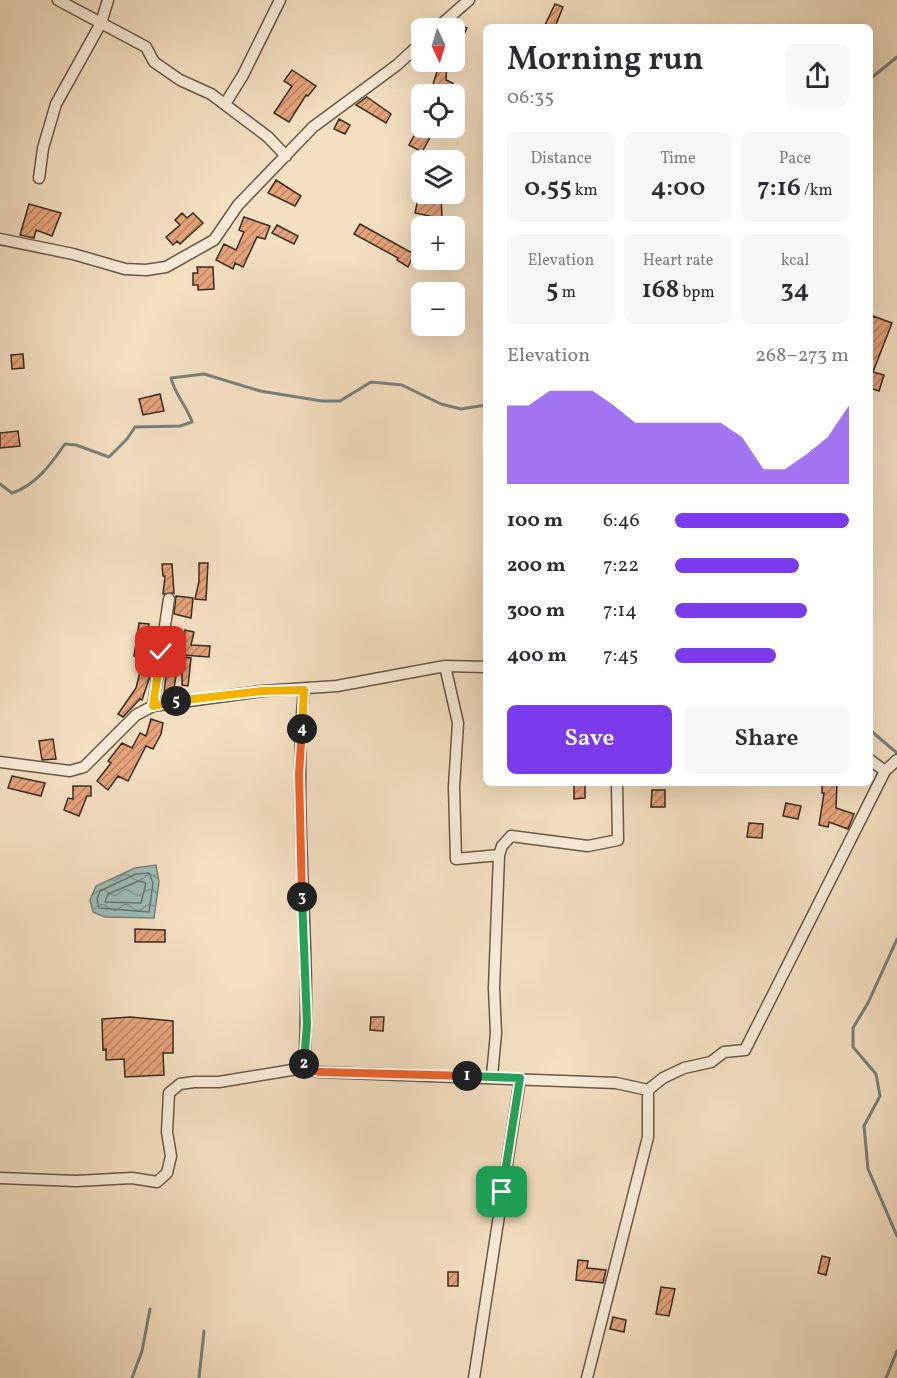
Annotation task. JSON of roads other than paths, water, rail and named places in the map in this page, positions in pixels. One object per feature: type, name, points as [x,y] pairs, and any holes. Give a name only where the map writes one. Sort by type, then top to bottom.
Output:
[{"type":"street","points":[[58,0],[146,47],[154,62],[225,104],[268,137],[286,156]]},
{"type":"street","points":[[39,178],[44,148],[56,104],[101,23],[108,0]]},
{"type":"street","points":[[225,104],[243,75],[280,0]]},
{"type":"street","points":[[448,18],[469,0]]},
{"type":"street","points":[[0,239],[73,254],[125,269],[146,270],[166,267],[214,240],[238,205],[313,127],[411,51]]},
{"type":"street","points":[[153,706],[169,599]]},
{"type":"street","points":[[0,762],[70,771],[84,767],[136,715],[153,706],[262,691],[304,690],[445,666],[483,667]]},
{"type":"street","points":[[445,666],[458,723],[454,786],[456,859],[499,855]]},
{"type":"street","points":[[304,690],[299,774],[307,1024],[304,1068]]},
{"type":"street","points":[[648,1090],[663,1078],[684,1068],[711,1062],[723,1052],[745,1050],[891,766],[873,761]]},
{"type":"street","points":[[492,1076],[496,1033],[494,988],[499,855],[502,846],[511,836],[588,846],[618,840],[616,786]]},
{"type":"street","points":[[0,1178],[76,1181],[132,1178],[157,1182],[167,1173],[171,1156],[167,1132],[169,1093],[180,1084],[250,1078],[304,1068],[319,1072],[492,1076],[616,1083],[648,1090]]},
{"type":"street","points":[[474,1378],[520,1078]]},
{"type":"street","points":[[587,1378],[648,1137],[648,1090]]},
{"type":"water","points":[[156,865],[159,882],[154,918],[105,917],[93,912],[90,900],[96,886],[135,868]]},
{"type":"waterway","points":[[873,77],[897,57]]},
{"type":"waterway","points":[[0,484],[12,493],[20,490],[35,480],[65,444],[76,445],[109,457],[127,439],[135,427],[180,426],[192,422],[171,378],[204,374],[260,391],[322,401],[340,401],[371,382],[402,385],[441,404],[461,409],[483,405]]},
{"type":"waterway","points":[[873,733],[897,753]]},
{"type":"waterway","points":[[897,939],[868,1003],[853,1028],[853,1047],[876,1074],[880,1096],[864,1126],[868,1169],[897,1236]]},
{"type":"waterway","points":[[132,1378],[142,1351],[150,1309]]},
{"type":"waterway","points":[[199,1378],[204,1331]]},
{"type":"waterway","points":[[886,1378],[897,1351]]}]
